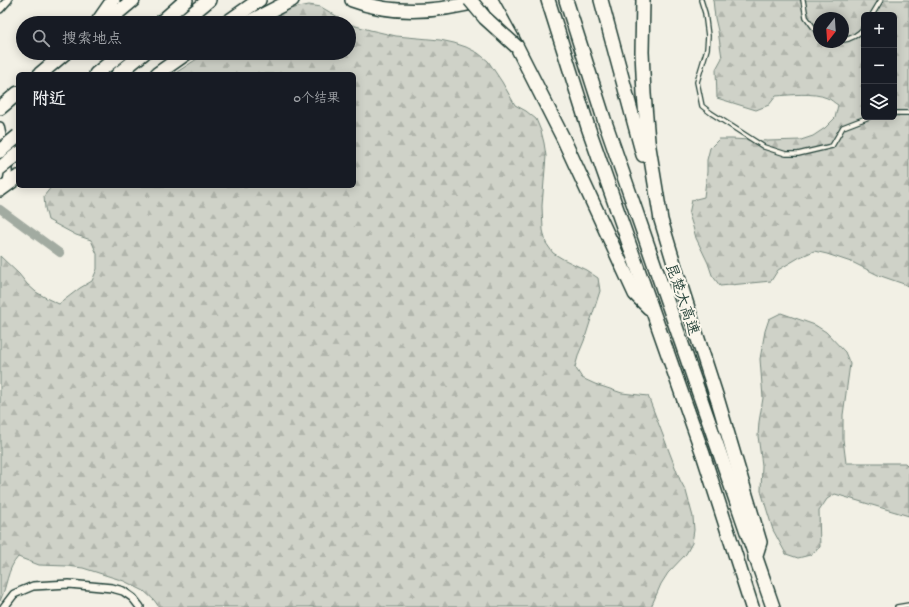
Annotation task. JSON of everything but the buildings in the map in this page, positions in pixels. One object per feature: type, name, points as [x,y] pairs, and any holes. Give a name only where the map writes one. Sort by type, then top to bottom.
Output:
[{"type":"highway","points":[[102,16],[113,0]]},
{"type":"highway","points":[[114,16],[133,0]]},
{"type":"highway","points":[[168,16],[186,0]]},
{"type":"highway","points":[[190,16],[209,0]]},
{"type":"highway","points":[[236,16],[259,0]]},
{"type":"highway","points":[[261,16],[292,0]]},
{"type":"highway","points":[[352,0],[361,4],[382,8],[410,11],[446,8],[483,0]]},
{"type":"highway","points":[[470,0],[485,18],[517,47]]},
{"type":"highway","points":[[491,0],[517,47],[563,138],[635,294],[652,311]]},
{"type":"highway","points":[[548,0],[588,127],[703,454],[752,607]]},
{"type":"highway","name":"昆楚大高速","points":[[566,0],[604,118],[773,607]]},
{"type":"highway","points":[[601,0],[661,220],[718,401],[760,542],[755,558]]},
{"type":"highway","points":[[643,0],[642,52],[644,94],[648,141],[661,220]]},
{"type":"highway","points":[[42,72],[57,60]]},
{"type":"highway","points":[[98,72],[113,60]]},
{"type":"highway","points":[[120,72],[135,60]]},
{"type":"highway","points":[[160,72],[177,60]]},
{"type":"highway","points":[[0,108],[16,95]]},
{"type":"highway","points":[[0,151],[16,138]]},
{"type":"highway","points":[[0,168],[16,156]]},
{"type":"highway","points":[[0,190],[16,178]]},
{"type":"street","points":[[0,9],[8,0]]},
{"type":"street","points":[[0,126],[9,175],[5,184],[0,186]]},
{"type":"street","points":[[4,607],[14,594],[32,586],[69,584],[112,588],[123,591],[133,598],[140,607]]},
{"type":"lane","points":[[701,0],[705,13],[708,36],[707,49],[698,82],[702,106],[711,113],[764,147],[786,154],[798,154],[832,146],[843,127],[861,120]]},
{"type":"lane","points":[[803,0],[806,18],[813,27]]},
{"type":"lane","points":[[874,12],[880,0]]},
{"type":"lane","points":[[849,39],[852,39],[861,32]]},
{"type":"lane","points":[[897,113],[909,113]]},
{"type":"lane","points":[[897,607],[909,605]]},
{"type":"green space","points":[[713,0],[909,0],[909,287],[878,275],[854,263],[814,251],[800,257],[778,270],[771,281],[720,286],[712,275],[696,238],[689,214],[692,200],[704,197],[707,160],[710,148],[719,139],[768,141],[801,140],[813,136],[825,128],[835,118],[838,105],[830,99],[816,95],[776,96],[769,105],[756,110],[717,98],[716,69],[722,58]]},
{"type":"green space","points":[[309,5],[321,7],[336,16],[269,16],[283,10]]},
{"type":"green space","points":[[356,26],[396,36],[440,40],[454,43],[478,53],[488,61],[515,105],[536,119],[541,131],[546,156],[542,206],[543,230],[546,243],[553,253],[598,278],[600,291],[575,367],[582,378],[595,384],[622,393],[648,396],[680,480],[686,491],[693,517],[694,530],[692,543],[686,554],[668,573],[661,584],[651,607],[159,607],[144,591],[124,581],[83,568],[39,565],[18,557],[9,573],[0,601],[0,256],[36,292],[59,304],[92,281],[97,269],[97,254],[91,240],[76,235],[48,220],[44,196],[50,188],[356,188],[356,72],[177,72],[195,60],[356,60]]},
{"type":"green space","points":[[781,313],[815,325],[826,332],[845,352],[850,364],[843,415],[843,439],[846,463],[905,463],[909,467],[909,516],[835,494],[827,499],[819,511],[820,547],[810,555],[798,558],[786,554],[773,530],[761,491],[762,465],[758,436],[763,398],[760,359],[765,331],[769,319]]},
{"type":"waterway","points":[[0,209],[60,253]]}]
